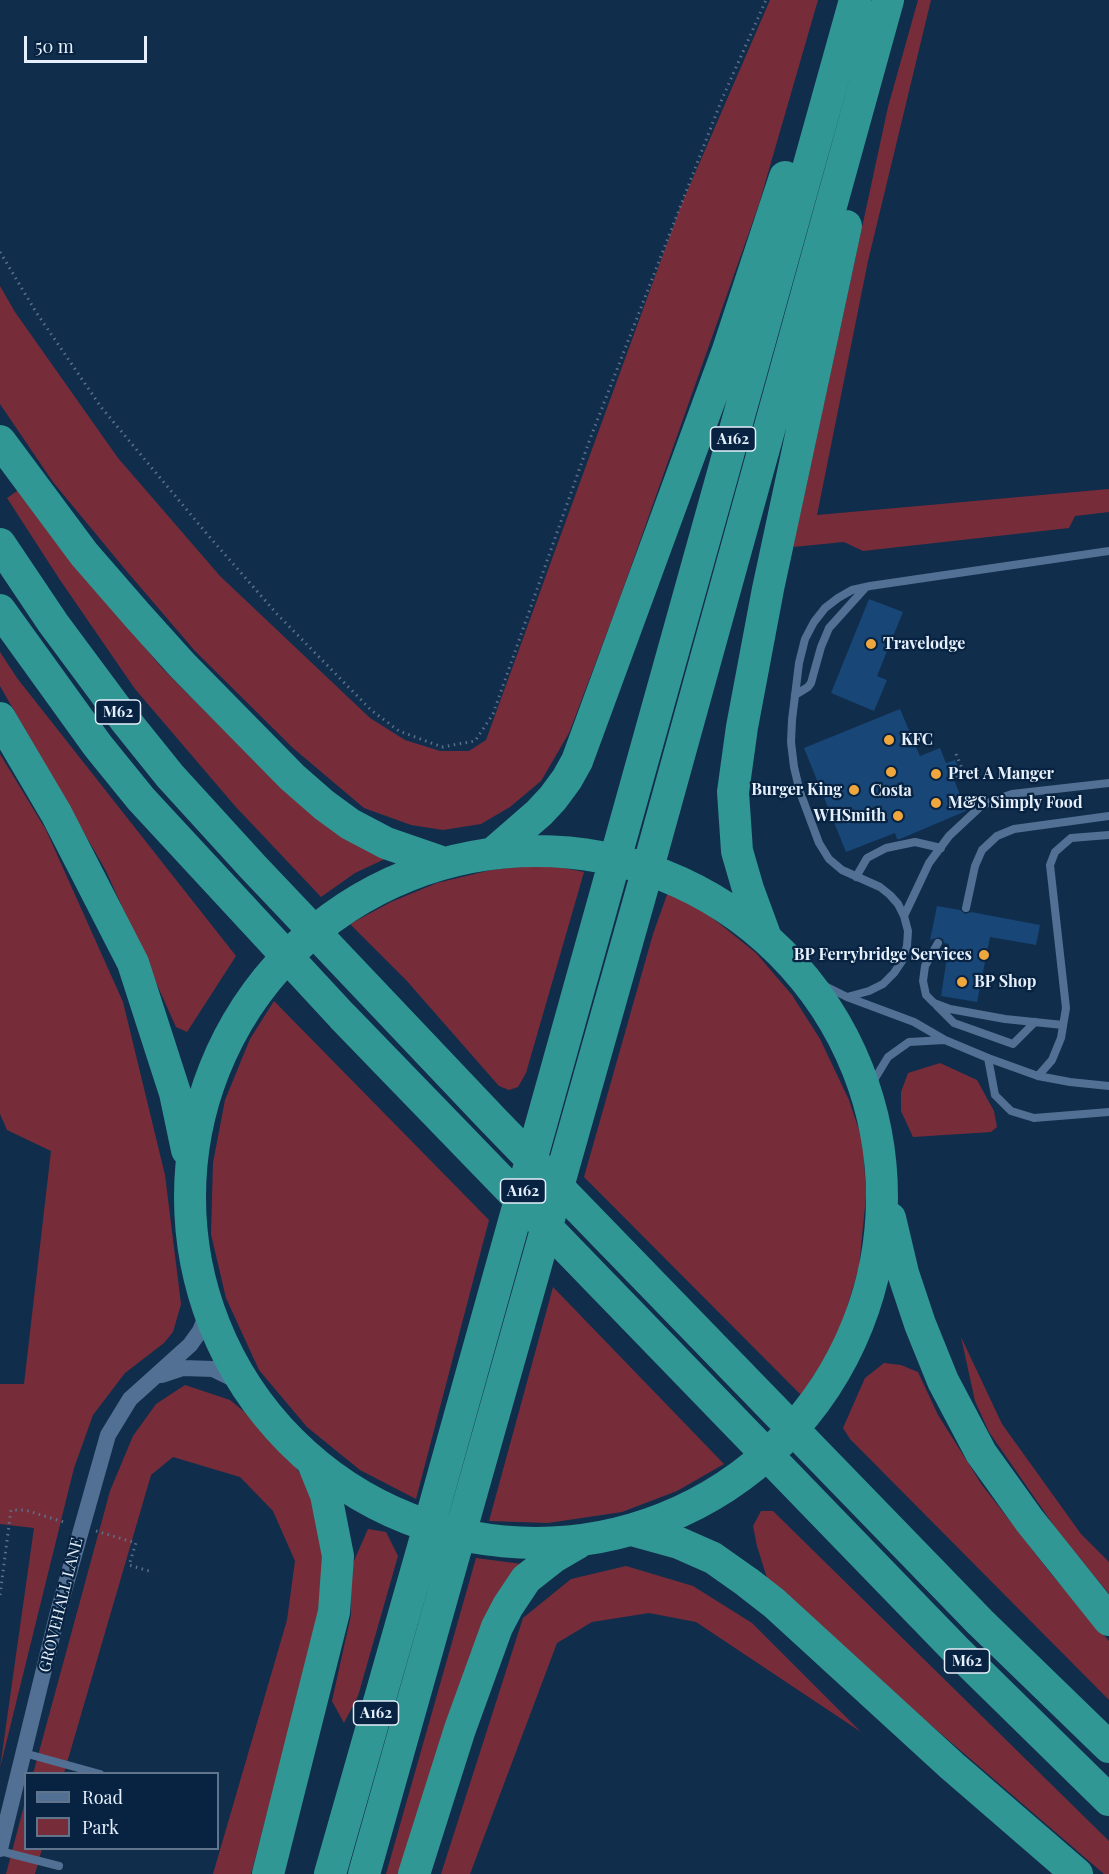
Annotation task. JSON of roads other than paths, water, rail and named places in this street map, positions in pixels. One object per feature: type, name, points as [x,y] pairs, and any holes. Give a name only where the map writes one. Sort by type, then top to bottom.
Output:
[{"type":"highway","name":"A162","points":[[330,1874],[855,0]]},
{"type":"highway","name":"A162","points":[[364,1874],[643,886],[888,0]]},
{"type":"highway","points":[[493,853],[540,813],[567,779],[577,760],[724,361],[788,167],[842,48]]},
{"type":"highway","points":[[766,938],[737,851],[733,792],[742,726],[768,589],[849,213],[872,62]]},
{"type":"highway","points":[[0,441],[84,554],[137,615],[197,681],[292,777],[350,824],[386,843],[444,863]]},
{"type":"highway","name":"M62","points":[[0,544],[53,623],[124,720],[170,776],[253,867],[369,991],[735,1371],[980,1622],[1109,1747]]},
{"type":"highway","name":"M62","points":[[0,610],[112,764],[226,892],[480,1161],[709,1397],[955,1649],[1109,1800]]},
{"type":"highway","points":[[0,718],[56,813],[133,963],[175,1094],[191,1165]]},
{"type":"highway","points":[[535,851],[577,853],[618,861],[659,873],[697,891],[733,912],[766,938],[808,982],[848,1044],[871,1106],[882,1162],[882,1232],[876,1271],[865,1310],[849,1348],[830,1383],[806,1416],[779,1446],[748,1472],[715,1495],[679,1513],[632,1530],[582,1541],[548,1544],[481,1539],[416,1522],[356,1493],[313,1463],[277,1428],[246,1385],[219,1338],[204,1295],[194,1251],[189,1209],[191,1165],[195,1136],[210,1079],[235,1025],[265,981],[298,945],[322,925],[355,902],[398,879],[444,863],[493,853],[535,851]]},
{"type":"highway","points":[[883,1191],[903,1274],[920,1324],[954,1402],[981,1453],[1029,1520],[1109,1620]]},
{"type":"highway","points":[[268,1874],[334,1612],[338,1556],[326,1495],[313,1463]]},
{"type":"highway","points":[[632,1530],[679,1543],[713,1558],[747,1582],[943,1758],[1077,1874]]},
{"type":"highway","points":[[414,1874],[460,1729],[497,1627],[526,1579],[554,1557],[582,1541]]},
{"type":"street","name":"GROVEHALL LANE","points":[[0,1850],[60,1601],[108,1435],[130,1399],[190,1345],[200,1331],[209,1309]]},
{"type":"street","name":"GROVEHALL LANE","points":[[155,1377],[194,1367],[213,1369],[246,1385]]},
{"type":"lane","points":[[847,997],[869,991],[883,984],[894,974],[907,946],[908,931],[898,904],[890,895],[880,887],[842,870],[829,859],[819,843],[800,792],[791,742],[799,663],[814,622],[838,598],[852,590],[1109,551]]},
{"type":"lane","points":[[795,695],[811,683],[829,628],[866,587]]},
{"type":"lane","points":[[904,916],[929,863],[949,836],[980,807],[1012,794],[1109,783]]},
{"type":"lane","points":[[966,908],[975,866],[982,850],[997,837],[1014,829],[1109,816]]},
{"type":"lane","points":[[1038,1076],[1052,1060],[1061,1038],[1066,1008],[1050,864],[1055,852],[1071,838],[1109,835]]},
{"type":"lane","points":[[856,877],[867,858],[886,848],[915,842],[941,848]]},
{"type":"lane","points":[[938,943],[925,966],[923,981],[926,995],[954,1023],[1013,1044],[1035,1022]]},
{"type":"lane","points":[[808,982],[828,987],[847,997],[914,1022],[945,1040],[1038,1076],[1109,1086]]},
{"type":"lane","points":[[934,1004],[950,1009],[1063,1025]]},
{"type":"lane","points":[[871,1106],[874,1080],[888,1057],[909,1042],[945,1040]]},
{"type":"lane","points":[[988,1058],[995,1095],[1011,1111],[1034,1118],[1109,1112]]},
{"type":"lane","points":[[24,1753],[96,1772]]},
{"type":"lane","points":[[0,1850],[59,1866]]},
{"type":"place","name":"Travelodge","points":[[871,644]]},
{"type":"place","name":"KFC","points":[[889,740]]},
{"type":"place","name":"Costa","points":[[891,772]]},
{"type":"place","name":"Pret A Manger","points":[[936,774]]},
{"type":"place","name":"Burger King","points":[[854,790]]},
{"type":"place","name":"M&S Simply Food","points":[[936,803]]},
{"type":"place","name":"WHSmith","points":[[898,816]]},
{"type":"place","name":"BP Ferrybridge Services","points":[[984,955]]},
{"type":"place","name":"BP Shop","points":[[962,982]]}]
